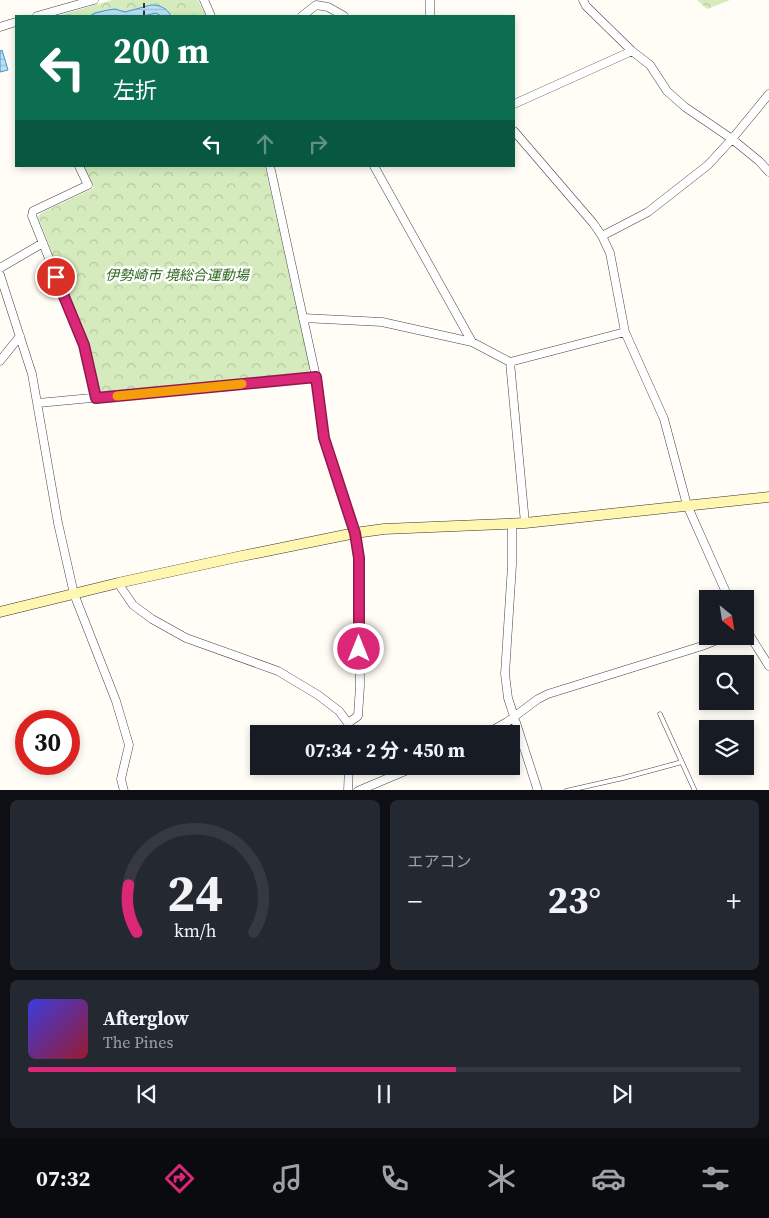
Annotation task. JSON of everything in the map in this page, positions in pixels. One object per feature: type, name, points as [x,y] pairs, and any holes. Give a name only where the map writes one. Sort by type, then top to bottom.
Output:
[{"type":"street","points":[[41,15],[94,0]]},
{"type":"street","points":[[204,0],[211,15]]},
{"type":"street","points":[[430,0],[430,15]]},
{"type":"street","points":[[583,0],[586,6],[632,51],[650,65],[667,91],[685,107],[732,140],[769,172]]},
{"type":"street","points":[[303,15],[319,2],[342,15]]},
{"type":"street","points":[[0,27],[14,23]]},
{"type":"street","points":[[515,104],[632,51]]},
{"type":"street","points":[[602,236],[648,212],[708,165],[732,140],[769,94]]},
{"type":"street","points":[[515,132],[594,223],[610,253],[625,332],[664,419],[687,505],[725,590]]},
{"type":"street","points":[[79,167],[88,185],[33,211],[32,216],[84,345],[96,398]]},
{"type":"street","points":[[118,583],[133,605],[152,619],[186,638],[278,671],[318,695],[339,711],[348,723],[358,716],[360,686],[359,558],[355,533],[324,438],[316,377],[271,167]]},
{"type":"street","points":[[375,167],[472,342]]},
{"type":"street","points":[[0,268],[42,243]]},
{"type":"street","points":[[0,274],[32,374],[58,523],[74,594],[116,701],[129,745],[121,779],[124,790]]},
{"type":"street","points":[[302,318],[382,322],[472,342],[510,362],[625,332]]},
{"type":"street","points":[[0,361],[20,336]]},
{"type":"street","points":[[510,362],[525,523]]},
{"type":"street","points":[[38,403],[316,377]]},
{"type":"street","points":[[0,612],[237,556],[355,533],[384,529],[525,523],[769,497]]},
{"type":"street","points":[[512,523],[512,565],[505,674],[508,698],[538,790]]},
{"type":"street","points":[[754,642],[769,666]]},
{"type":"street","points":[[502,725],[533,702],[548,694],[704,645]]},
{"type":"street","points":[[348,790],[349,775]]},
{"type":"street","points":[[358,790],[396,775]]},
{"type":"lane","points":[[660,714],[695,790]]},
{"type":"lane","points":[[566,790],[623,778],[682,762]]},
{"type":"path","points":[[144,3],[144,15]]},
{"type":"green space","points":[[112,0],[198,0],[206,15],[60,15]]},
{"type":"green space","points":[[697,0],[730,0],[707,9]]},
{"type":"green space","name":"伊勢崎市 境総合運動場","points":[[84,167],[265,167],[310,368],[308,372],[104,393],[99,389],[89,348],[38,217],[41,213],[94,188]]},
{"type":"water","points":[[151,5],[163,8],[170,15],[159,15],[156,13],[147,15],[92,15],[115,9],[125,12]]},
{"type":"water","points":[[2,50],[8,70],[0,72],[0,51]]},
{"type":"slow traffic","points":[[117,396],[242,384]]},
{"type":"route","points":[[56,277],[84,345],[96,398],[316,377],[324,438],[355,533],[359,558],[359,649]]}]
